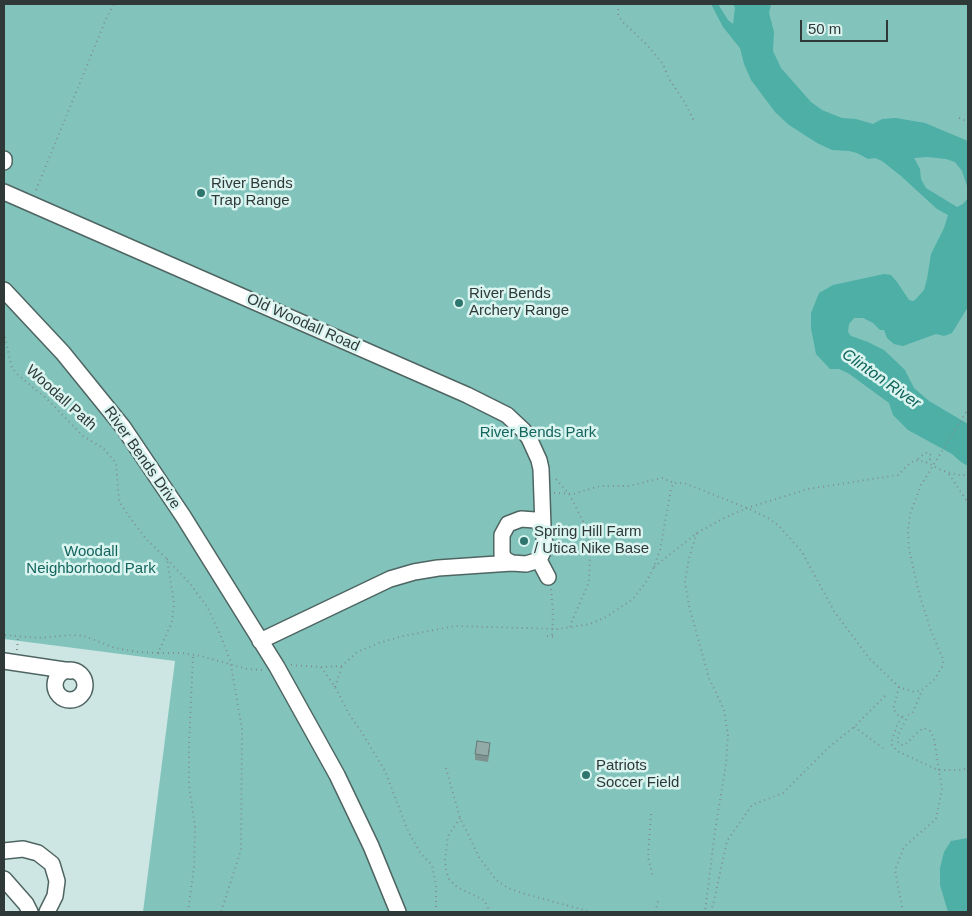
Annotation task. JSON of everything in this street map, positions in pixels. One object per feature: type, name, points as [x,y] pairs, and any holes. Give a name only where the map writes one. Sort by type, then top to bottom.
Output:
[{"type":"street","name":"Old Woodall Road","points":[[4,192],[496,408],[523,430],[536,451],[541,469],[544,547],[539,560]]},
{"type":"street","name":"River Bends Drive","points":[[4,290],[63,353],[123,427],[182,516],[260,641],[338,775],[371,846],[398,912]]},
{"type":"street","points":[[528,519],[536,515],[542,500]]},
{"type":"street","points":[[512,563],[504,558],[501,551],[504,529],[514,521],[528,519],[535,520],[543,527]]},
{"type":"street","points":[[495,565],[501,551]]},
{"type":"street","points":[[260,641],[390,579],[414,572],[438,568],[512,563],[526,564],[539,560],[548,577]]},
{"type":"street","points":[[10,659],[47,668],[76,672],[83,678],[85,683],[83,692],[76,699],[66,699],[58,694],[47,668]]},
{"type":"street","points":[[56,689],[59,676],[71,670]]},
{"type":"street","points":[[4,851],[23,849],[38,853],[52,864],[57,881],[55,896],[47,912]]},
{"type":"street","points":[[4,879],[26,904],[30,912]]},
{"type":"path","points":[[30,203],[106,19],[114,4]]},
{"type":"path","points":[[618,4],[618,14],[621,20],[648,46],[663,64],[668,77],[694,121]]},
{"type":"path","points":[[959,118],[968,122]]},
{"type":"path","name":"Woodall Path","points":[[4,332],[10,360],[17,374],[47,400],[83,436],[103,448],[116,463],[119,501],[147,540],[191,585],[208,608],[228,655],[242,728],[241,850],[221,912]]},
{"type":"path","points":[[542,500],[600,486],[629,486],[662,478],[684,483],[768,518],[786,533],[802,552],[834,611],[869,658],[899,687],[914,692],[922,690],[935,679],[943,665],[943,659],[931,632],[919,593],[909,549],[908,531],[910,514],[915,497],[932,466],[968,410]]},
{"type":"path","points":[[654,567],[697,533],[746,508],[808,489],[898,475],[908,464],[927,452],[931,455],[926,463]]},
{"type":"path","points":[[917,460],[958,475],[968,475]]},
{"type":"path","points":[[541,469],[549,472],[569,494],[586,527],[590,557],[589,582],[569,628]]},
{"type":"path","points":[[948,472],[968,503]]},
{"type":"path","points":[[335,687],[342,666],[357,652],[403,636],[455,626],[569,628],[590,624],[620,608],[641,590],[654,567],[665,531],[671,489],[674,482]]},
{"type":"path","points":[[697,533],[685,582],[689,606],[709,678],[724,710],[728,735],[726,764],[705,912]]},
{"type":"path","points":[[158,653],[172,622],[174,603],[167,560]]},
{"type":"path","points":[[548,577],[552,598],[552,637]]},
{"type":"path","points":[[4,635],[38,638],[72,635],[84,636],[114,648],[138,652],[193,654],[247,669],[267,669]]},
{"type":"path","points":[[548,636],[558,637]]},
{"type":"path","points":[[10,659],[18,637]]},
{"type":"path","points":[[188,912],[194,866],[195,837],[189,785],[188,745],[193,654]]},
{"type":"path","points":[[288,665],[342,666]]},
{"type":"path","points":[[321,667],[385,771],[408,831],[421,854],[432,865],[436,886],[436,912]]},
{"type":"path","points":[[899,687],[893,708],[894,712],[902,717],[908,716]]},
{"type":"path","points":[[903,912],[895,870],[904,847],[936,819],[942,789],[934,738],[930,731],[924,728],[905,745],[901,745],[898,741],[899,733],[908,716],[913,712],[922,690]]},
{"type":"path","points":[[710,912],[727,841],[752,805],[784,793],[828,748],[854,727],[887,694]]},
{"type":"path","points":[[902,717],[897,725],[891,744],[897,751],[938,770],[961,770],[968,768]]},
{"type":"path","points":[[854,727],[883,748]]},
{"type":"path","points":[[446,768],[460,818],[478,857],[496,880],[508,888],[522,893],[591,912]]},
{"type":"path","points":[[651,814],[648,857],[653,877]]},
{"type":"path","points":[[460,818],[448,836],[445,859],[446,870],[449,879],[456,887],[484,900],[490,912]]},
{"type":"path","points":[[655,912],[658,901]]},
{"type":"green space","name":"River Bends Park","points":[[4,4],[968,4],[968,912],[143,912],[175,661],[4,639]]},
{"type":"water","name":"Clinton River","points":[[711,4],[718,4],[728,20],[733,24],[735,8],[733,4],[771,4],[769,13],[774,32],[773,51],[781,68],[811,102],[822,110],[842,118],[856,119],[873,124],[882,119],[896,118],[925,123],[968,141],[968,189],[962,171],[955,162],[927,157],[914,158],[926,188],[957,207],[968,198],[968,307],[952,333],[944,336],[936,334],[903,346],[894,344],[887,338],[884,330],[880,330],[873,323],[863,318],[854,318],[849,324],[848,332],[851,336],[884,350],[905,370],[914,388],[929,401],[968,424],[968,466],[952,454],[908,430],[893,415],[889,403],[848,373],[839,369],[830,369],[816,354],[811,328],[811,313],[819,293],[833,285],[884,274],[891,275],[909,300],[915,300],[924,290],[931,254],[944,228],[948,215],[937,209],[882,161],[875,158],[868,159],[849,151],[832,150],[789,125],[775,112],[751,80],[740,48],[723,27]]},
{"type":"water","points":[[968,838],[968,912],[948,912],[940,885],[940,868],[944,852],[951,841]]},
{"type":"building","points":[[477,741],[490,743],[488,756],[475,754]]},
{"type":"place","name":"River Bends Trap Range","points":[[201,193]]},
{"type":"place","name":"River Bends Archery Range","points":[[459,303]]},
{"type":"place","name":"Spring Hill Farm / Utica Nike Base","points":[[524,541]]},
{"type":"place","name":"Patriots Soccer Field","points":[[586,775]]},
{"type":"park label","name":"Woodall Neighborhood Park","points":[[91,560]]}]
